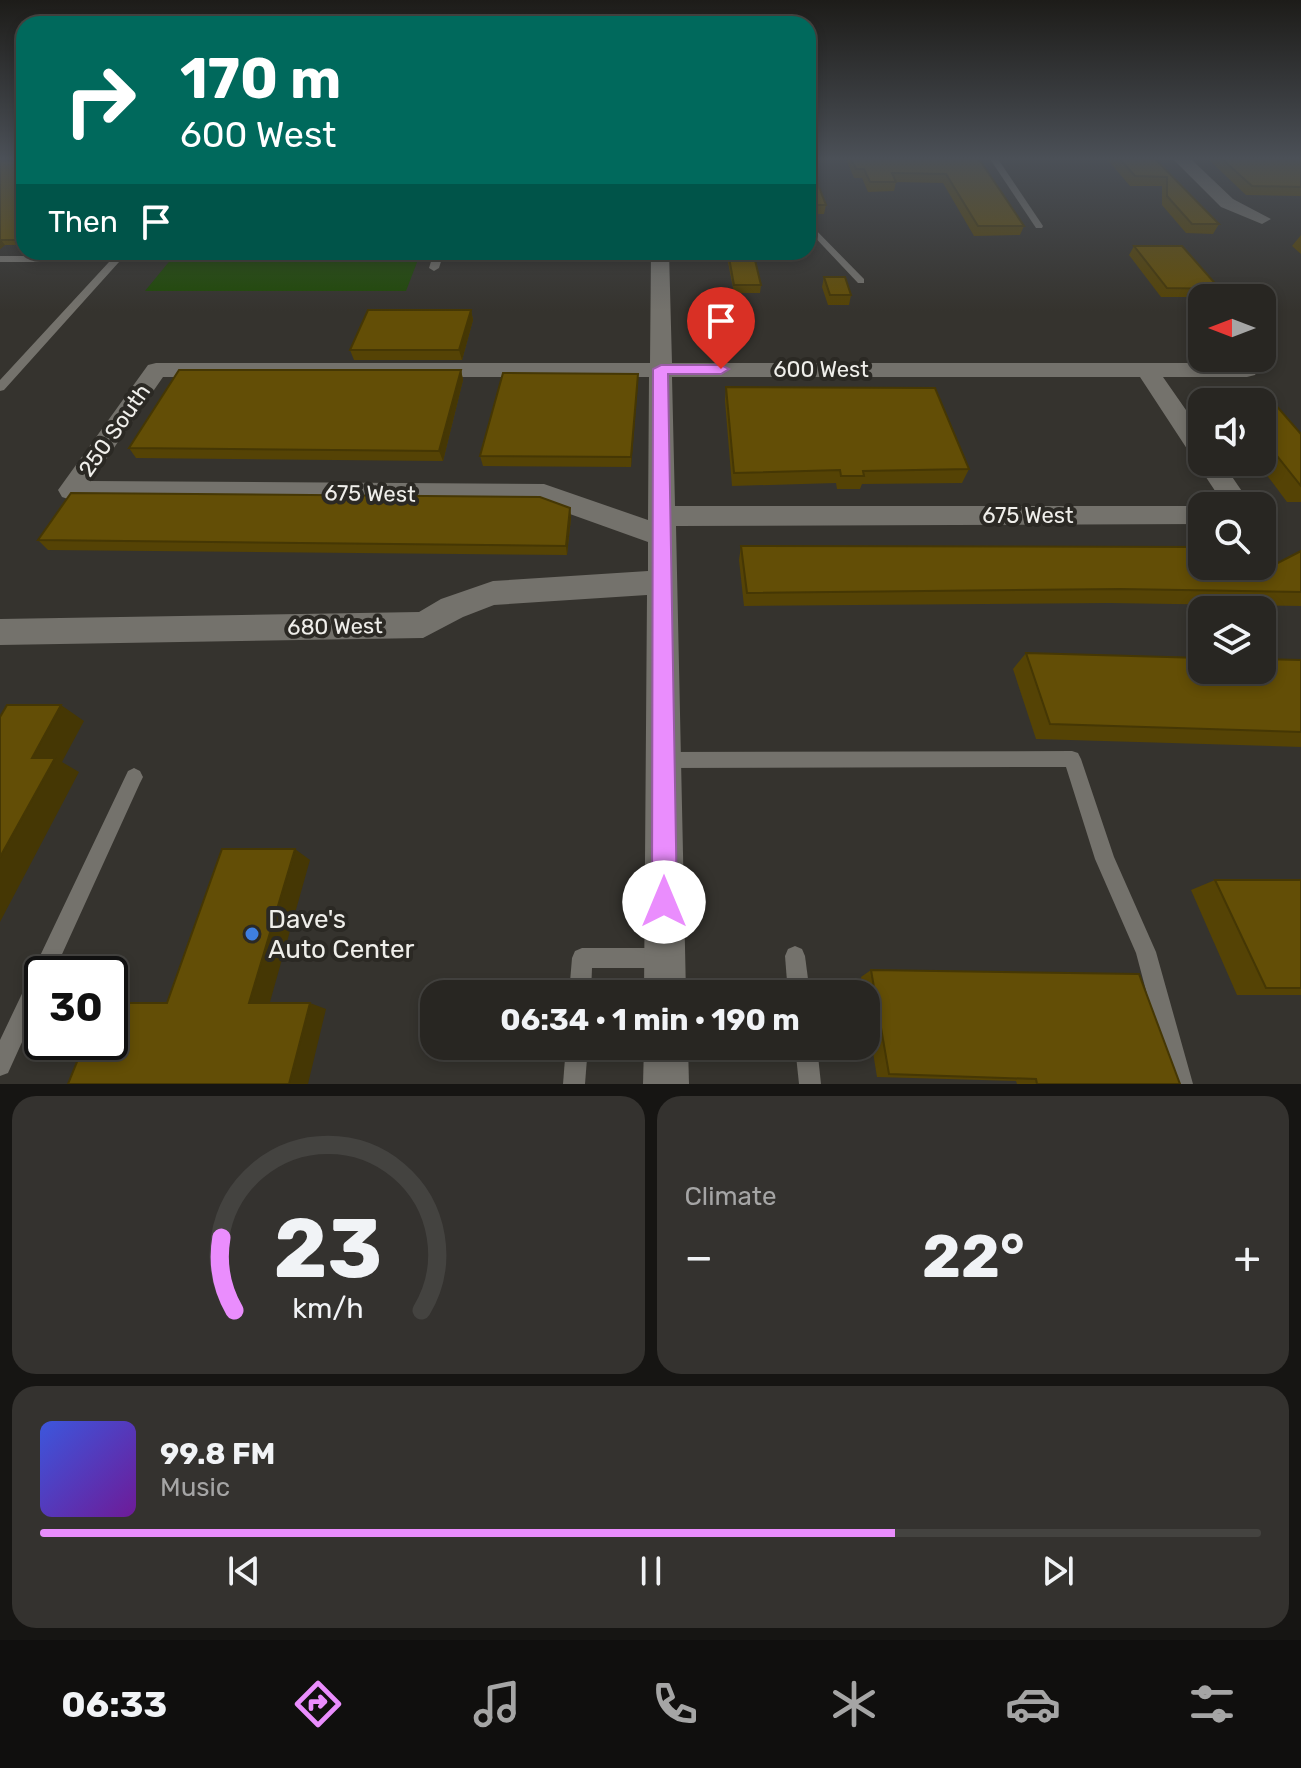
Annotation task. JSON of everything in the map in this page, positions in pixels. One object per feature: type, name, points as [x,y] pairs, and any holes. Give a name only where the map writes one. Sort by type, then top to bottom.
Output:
[{"type":"street","points":[[1241,210],[1262,219]]},
{"type":"street","points":[[660,260],[665,980]]},
{"type":"street","name":"600 West","points":[[156,370],[1188,370]]},
{"type":"street","name":"250 South","points":[[71,490],[156,370]]},
{"type":"street","points":[[1147,370],[1188,431]]},
{"type":"street","name":"675 West","points":[[71,490],[544,494],[662,526],[1188,514]]},
{"type":"street","name":"680 West","points":[[0,632],[423,625],[452,608],[493,593],[662,582]]},
{"type":"street","points":[[666,1060],[666,1084]]},
{"type":"lane","points":[[1028,210],[1039,226]]},
{"type":"lane","points":[[816,233],[861,281]]},
{"type":"lane","points":[[0,387],[115,260]]},
{"type":"lane","points":[[434,268],[436,260]]},
{"type":"lane","points":[[663,760],[1072,759],[1105,859],[1146,952],[1182,1084]]},
{"type":"lane","points":[[0,1065],[134,777]]},
{"type":"lane","points":[[795,956],[798,980]]},
{"type":"lane","points":[[581,980],[582,958],[665,958]]},
{"type":"lane","points":[[574,1084],[576,1060]]},
{"type":"lane","points":[[807,1060],[810,1084]]},
{"type":"green space","points":[[170,260],[418,260],[406,291],[145,291]]},
{"type":"building","points":[[0,210],[16,210],[16,240],[0,241]]},
{"type":"building","points":[[968,210],[1013,210],[1024,226],[978,226]]},
{"type":"building","points":[[1179,210],[1205,210],[1219,224],[1192,224]]},
{"type":"building","points":[[1134,246],[1182,246],[1216,284],[1167,288]]},
{"type":"building","points":[[729,260],[755,260],[761,285],[734,285]]},
{"type":"building","points":[[824,277],[845,277],[851,295],[830,295]]},
{"type":"building","points":[[368,310],[471,310],[459,350],[350,350]]},
{"type":"building","points":[[179,370],[461,370],[439,451],[129,448]]},
{"type":"building","points":[[503,373],[638,374],[631,457],[480,456]]},
{"type":"building","points":[[726,387],[935,388],[969,469],[863,471],[864,476],[841,476],[840,470],[734,473]]},
{"type":"building","points":[[1276,405],[1301,434],[1301,486],[1276,455]]},
{"type":"building","points":[[71,493],[540,497],[570,508],[566,546],[38,540]]},
{"type":"building","points":[[741,546],[1188,547],[1188,580],[1276,580],[1276,560],[1278,563],[1301,551],[1301,592],[1121,589],[747,593]]},
{"type":"building","points":[[1026,653],[1188,658],[1188,684],[1276,684],[1276,659],[1301,660],[1301,732],[1050,724]]},
{"type":"building","points":[[7,705],[61,705],[32,758],[55,758],[0,857],[0,717]]},
{"type":"building","name":"Dave's Auto Center","points":[[222,849],[295,849],[249,1003],[310,1003],[289,1084],[68,1084],[78,1060],[128,1060],[128,1003],[167,1003]]},
{"type":"building","points":[[1215,880],[1301,880],[1301,988],[1266,988]]},
{"type":"building","points":[[871,970],[1139,974],[1180,1084],[1037,1084],[1036,1079],[889,1074],[880,1022],[880,980],[873,980]]},
{"type":"place","name":"Dave's Auto Center","points":[[252,934]]},
{"type":"route","points":[[664,902],[661,369],[721,369]]}]
